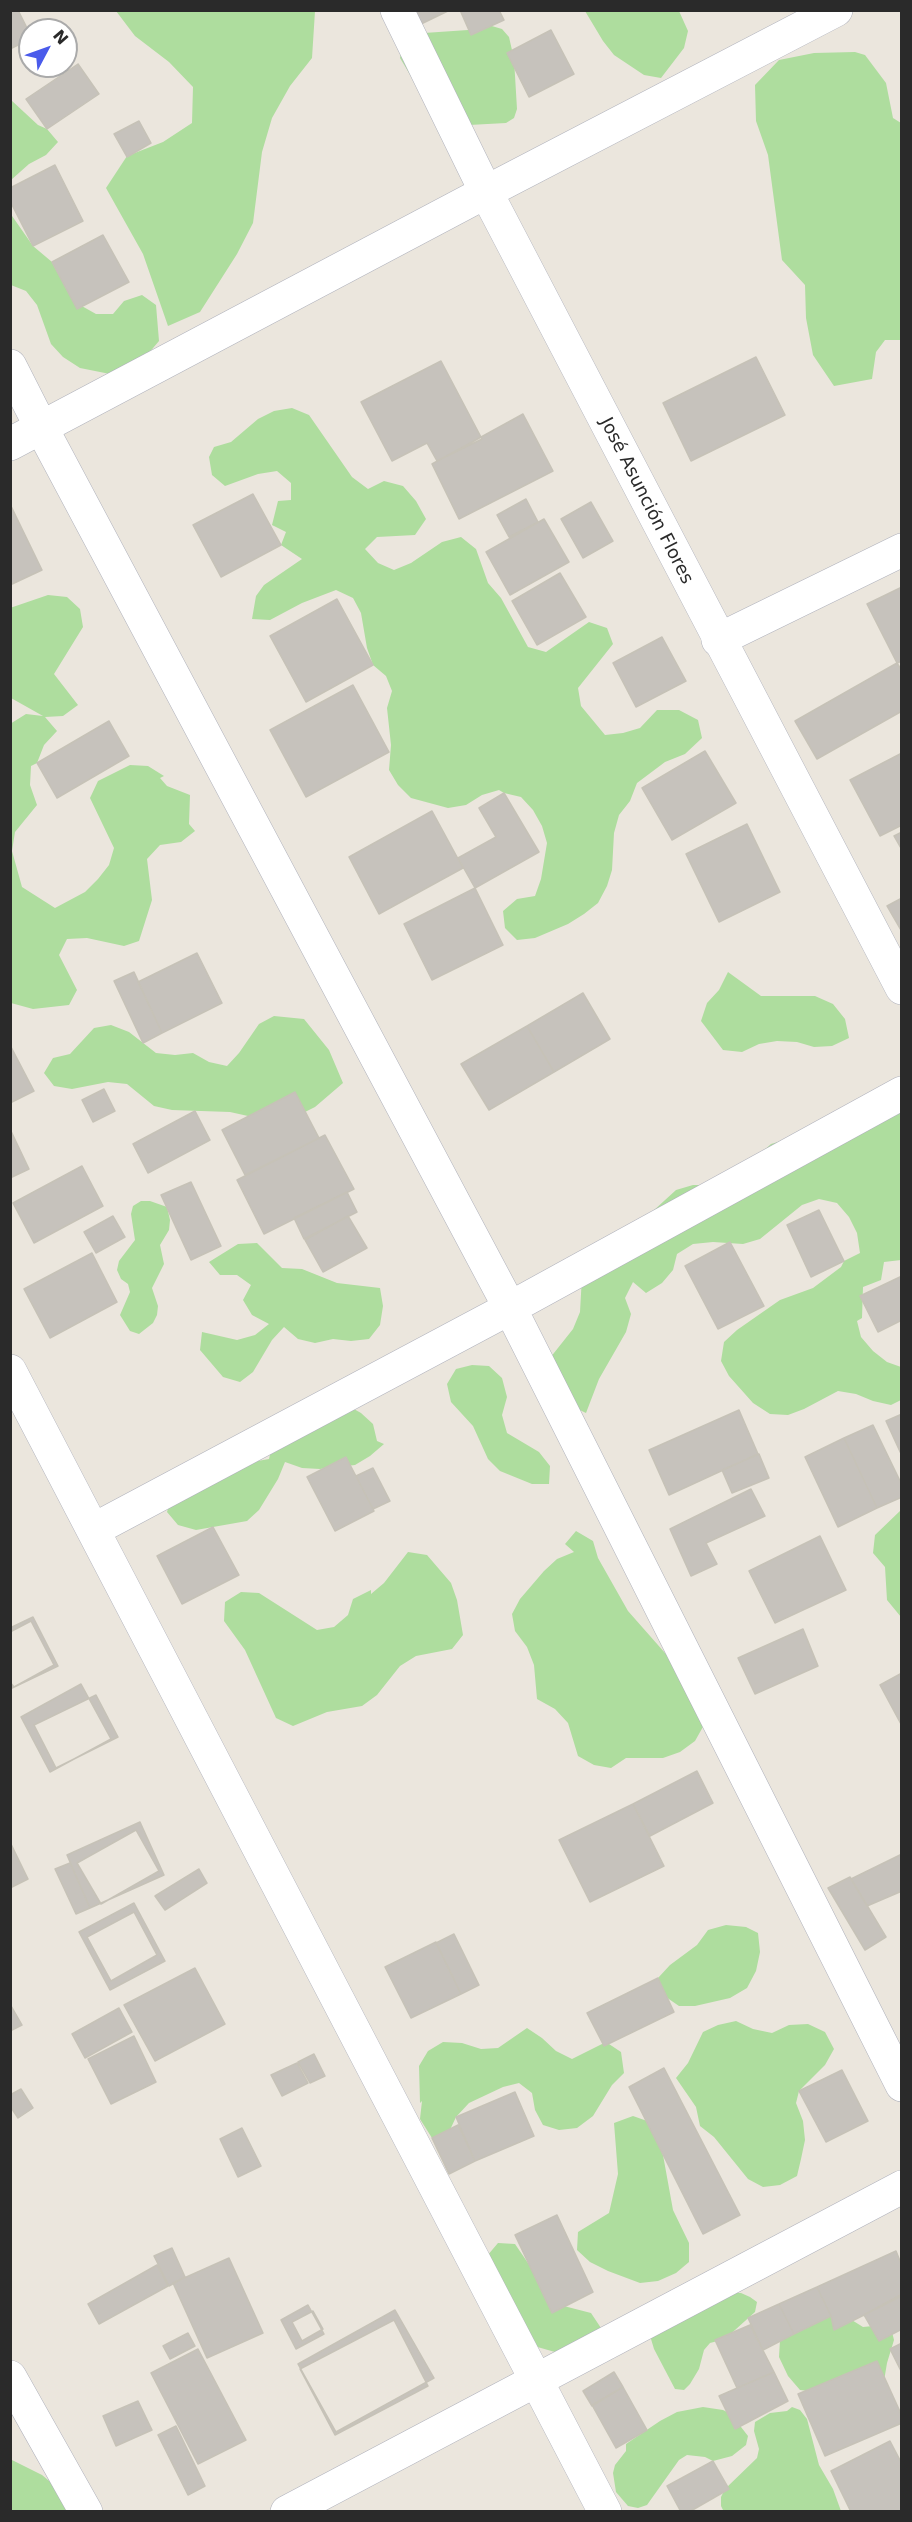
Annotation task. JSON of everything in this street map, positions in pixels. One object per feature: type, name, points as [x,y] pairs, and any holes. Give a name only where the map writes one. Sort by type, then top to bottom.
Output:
[{"type":"street","name":"José Asunción Flores","points":[[397,10],[486,192],[718,640],[902,988]]},
{"type":"street","points":[[10,444],[836,10]]},
{"type":"street","points":[[10,366],[510,1308],[902,2085]]},
{"type":"street","points":[[718,640],[902,550]]},
{"type":"street","points":[[95,1529],[510,1308],[902,1093]]},
{"type":"street","points":[[10,1371],[95,1529],[605,2511]]},
{"type":"street","points":[[287,2511],[902,2187]]},
{"type":"street","points":[[10,2377],[86,2511]]},
{"type":"green space","points":[[116,11],[315,11],[312,58],[290,86],[272,118],[262,152],[253,223],[237,254],[200,312],[168,326],[143,254],[106,188],[127,156],[163,142],[192,123],[193,87],[169,62],[135,36]]},
{"type":"green space","points":[[585,11],[679,11],[688,31],[684,48],[661,78],[644,75],[614,55]]},
{"type":"green space","points":[[485,24],[502,29],[509,37],[514,59],[517,109],[514,118],[506,123],[469,125],[421,93],[400,58],[402,48],[424,33],[468,30],[476,25]]},
{"type":"green space","points":[[855,52],[865,55],[886,83],[893,118],[901,123],[901,340],[885,340],[876,352],[872,379],[834,386],[813,355],[806,318],[805,285],[782,260],[768,155],[756,121],[755,85],[779,60],[814,53]]},
{"type":"green space","points":[[11,100],[38,125],[47,129],[58,142],[46,155],[29,164],[11,180]]},
{"type":"green space","points":[[10,213],[33,246],[52,262],[80,305],[96,314],[113,314],[124,301],[142,295],[156,305],[159,341],[148,354],[120,376],[80,368],[63,357],[51,344],[37,305],[26,291],[11,285]]},
{"type":"green space","points":[[292,408],[309,415],[352,477],[368,489],[384,481],[403,486],[416,501],[426,519],[415,535],[377,537],[365,549],[378,563],[394,570],[411,563],[442,542],[461,537],[476,549],[488,583],[501,598],[528,647],[546,652],[589,622],[607,628],[613,644],[578,688],[581,706],[605,735],[640,728],[657,710],[679,710],[698,720],[702,738],[685,754],[665,762],[637,783],[630,801],[619,815],[614,833],[612,870],[607,886],[598,903],[568,924],[535,938],[517,940],[505,928],[503,911],[517,899],[535,896],[541,879],[547,843],[542,826],[533,810],[521,797],[499,790],[482,795],[466,805],[448,808],[411,798],[398,785],[389,770],[391,745],[387,708],[392,691],[386,676],[373,665],[367,648],[361,613],[353,598],[336,590],[302,603],[270,620],[252,619],[256,596],[264,585],[302,559],[281,545],[286,532],[272,525],[278,501],[291,500],[291,483],[277,471],[258,474],[225,486],[212,475],[209,457],[214,447],[231,442],[258,419],[274,411]]},
{"type":"green space","points":[[48,595],[67,597],[80,609],[83,627],[54,674],[78,705],[63,716],[45,717],[57,731],[44,745],[37,763],[31,766],[30,785],[37,805],[15,832],[12,851],[22,887],[55,908],[85,892],[98,879],[109,865],[114,848],[90,798],[98,781],[130,765],[148,766],[164,776],[160,778],[167,786],[190,795],[189,824],[195,831],[181,842],[160,845],[147,859],[152,900],[139,941],[124,946],[87,938],[67,939],[59,955],[77,990],[69,1005],[33,1009],[11,1003],[10,724],[26,714],[43,716],[11,698],[10,608]]},
{"type":"green space","points":[[728,972],[761,996],[815,996],[833,1004],[845,1019],[849,1038],[832,1046],[814,1047],[797,1042],[777,1041],[759,1044],[742,1052],[723,1050],[701,1021],[707,1003],[719,990]]},
{"type":"green space","points":[[274,1016],[304,1019],[329,1050],[343,1083],[315,1107],[299,1115],[264,1122],[230,1112],[172,1110],[154,1106],[127,1084],[108,1082],[72,1089],[54,1086],[44,1073],[53,1058],[70,1054],[94,1028],[111,1025],[129,1032],[156,1053],[175,1055],[193,1053],[209,1062],[227,1066],[259,1024]]},
{"type":"green space","points":[[901,1106],[901,1260],[884,1262],[881,1280],[863,1287],[862,1318],[857,1321],[861,1337],[873,1351],[887,1362],[901,1367],[901,1400],[891,1405],[838,1391],[788,1415],[770,1414],[753,1403],[729,1376],[721,1361],[724,1342],[737,1330],[780,1300],[813,1288],[841,1267],[844,1261],[860,1253],[857,1233],[849,1217],[837,1203],[819,1199],[802,1205],[760,1239],[743,1244],[713,1242],[693,1244],[677,1254],[673,1270],[662,1283],[646,1293],[633,1282],[625,1298],[631,1314],[626,1332],[599,1379],[586,1413],[559,1400],[550,1358],[573,1329],[580,1312],[582,1276],[676,1190],[693,1185],[712,1185],[745,1167],[771,1144]]},
{"type":"green space","points":[[141,1201],[150,1201],[167,1207],[170,1220],[169,1230],[160,1245],[164,1264],[152,1288],[158,1306],[157,1315],[153,1323],[139,1334],[130,1331],[120,1315],[130,1292],[128,1284],[121,1279],[117,1270],[119,1261],[135,1240],[131,1214],[133,1206]]},
{"type":"green space","points":[[257,1243],[282,1268],[302,1269],[337,1283],[380,1288],[383,1306],[380,1325],[369,1339],[351,1341],[333,1339],[315,1343],[298,1339],[284,1327],[272,1340],[253,1372],[240,1382],[223,1377],[200,1350],[202,1332],[237,1340],[255,1335],[269,1324],[252,1315],[243,1300],[251,1285],[237,1275],[220,1275],[209,1262],[238,1244]]},
{"type":"green space","points":[[472,1365],[489,1366],[502,1378],[507,1397],[502,1415],[507,1433],[539,1452],[550,1466],[549,1484],[532,1484],[500,1471],[488,1459],[473,1426],[451,1402],[447,1384],[456,1369]]},
{"type":"green space","points":[[345,1404],[361,1413],[373,1424],[377,1441],[384,1444],[370,1456],[355,1465],[320,1469],[302,1468],[285,1462],[278,1479],[259,1510],[247,1521],[196,1530],[178,1525],[167,1512],[173,1493],[252,1462],[269,1459],[273,1441]]},
{"type":"green space","points":[[901,1510],[901,1617],[887,1600],[885,1567],[873,1553],[875,1535]]},
{"type":"green space","points":[[576,1531],[593,1541],[598,1558],[628,1611],[665,1653],[693,1675],[704,1725],[695,1741],[680,1752],[663,1758],[626,1758],[611,1768],[594,1765],[578,1756],[568,1723],[555,1709],[537,1699],[534,1665],[527,1647],[515,1631],[512,1614],[520,1599],[544,1571],[557,1559],[574,1552],[565,1544]]},
{"type":"green space","points":[[408,1552],[427,1555],[451,1583],[457,1600],[463,1635],[452,1649],[416,1656],[400,1666],[377,1695],[362,1706],[327,1712],[293,1726],[276,1718],[245,1650],[224,1621],[225,1602],[241,1592],[259,1593],[317,1630],[334,1627],[348,1615],[353,1599],[371,1590],[371,1594],[384,1583]]},
{"type":"green space","points":[[726,1925],[746,1927],[758,1933],[760,1952],[756,1971],[747,1988],[730,1998],[695,2006],[679,2006],[663,1995],[658,1978],[670,1965],[697,1945],[708,1930]]},
{"type":"green space","points":[[736,2021],[753,2029],[772,2033],[789,2025],[808,2024],[825,2032],[834,2049],[825,2065],[799,2091],[796,2103],[803,2121],[805,2140],[797,2176],[780,2185],[763,2187],[748,2179],[714,2137],[700,2126],[696,2107],[676,2078],[688,2063],[703,2032],[718,2025]]},
{"type":"green space","points":[[527,2028],[556,2051],[572,2059],[606,2042],[621,2052],[624,2073],[612,2085],[593,2116],[577,2128],[559,2130],[543,2125],[535,2110],[532,2093],[519,2083],[503,2087],[469,2103],[456,2117],[449,2132],[432,2138],[420,2119],[422,2101],[420,2103],[419,2066],[428,2051],[443,2042],[462,2043],[481,2049],[498,2048]]},
{"type":"green space","points":[[633,2116],[650,2122],[663,2155],[673,2210],[689,2243],[689,2262],[676,2273],[658,2281],[640,2283],[590,2262],[577,2250],[578,2232],[609,2213],[618,2174],[614,2123]]},
{"type":"green space","points":[[498,2243],[515,2244],[556,2304],[591,2313],[601,2328],[562,2354],[527,2344],[487,2256]]},
{"type":"green space","points":[[722,2293],[741,2293],[750,2297],[757,2302],[755,2312],[725,2339],[710,2343],[704,2350],[699,2369],[690,2384],[684,2390],[675,2389],[654,2349],[651,2339],[651,2322]]},
{"type":"green space","points":[[832,2311],[863,2327],[873,2326],[892,2332],[894,2340],[884,2381],[809,2391],[800,2390],[788,2376],[779,2357],[780,2340]]},
{"type":"green space","points":[[703,2407],[723,2410],[731,2414],[748,2436],[746,2445],[732,2456],[713,2461],[705,2457],[687,2455],[679,2460],[647,2505],[638,2508],[628,2506],[616,2492],[613,2473],[615,2465],[626,2451],[626,2444],[677,2412]]},
{"type":"green space","points":[[792,2407],[800,2410],[807,2419],[819,2465],[833,2489],[841,2511],[724,2512],[721,2497],[725,2489],[757,2458],[759,2449],[754,2431],[755,2422],[770,2413],[787,2411]]},
{"type":"green space","points":[[10,2459],[42,2475],[54,2485],[71,2511],[11,2511]]},
{"type":"building","points":[[18,10],[22,18],[18,18],[18,45],[10,49],[10,12]]},
{"type":"building","points":[[415,10],[450,10],[421,24]]},
{"type":"building","points":[[460,10],[499,10],[504,20],[471,35]]},
{"type":"building","points":[[551,30],[574,74],[529,97],[507,53]]},
{"type":"building","points":[[78,64],[99,94],[47,129],[26,99],[57,78],[78,78]]},
{"type":"building","points":[[139,121],[151,143],[127,157],[114,134]]},
{"type":"building","points":[[55,165],[83,221],[33,246],[10,201],[10,188]]},
{"type":"building","points":[[103,235],[129,282],[77,309],[52,262]]},
{"type":"building","points":[[756,357],[785,415],[691,461],[663,403]]},
{"type":"building","points":[[441,361],[482,439],[437,461],[427,443],[392,461],[361,402]]},
{"type":"building","points":[[523,414],[553,471],[459,519],[432,464]]},
{"type":"building","points":[[253,494],[281,545],[221,577],[193,525]]},
{"type":"building","points":[[526,499],[538,522],[509,537],[497,515]]},
{"type":"building","points":[[591,502],[613,541],[583,558],[561,519]]},
{"type":"building","points":[[10,504],[42,570],[10,585]]},
{"type":"building","points":[[544,519],[569,562],[510,595],[486,552]]},
{"type":"building","points":[[560,573],[586,617],[537,645],[512,601]]},
{"type":"building","points":[[902,587],[902,661],[897,663],[867,604]]},
{"type":"building","points":[[337,599],[373,665],[306,702],[270,636]]},
{"type":"building","points":[[662,637],[686,681],[636,707],[613,663]]},
{"type":"building","points":[[897,663],[902,671],[902,711],[817,759],[795,721]]},
{"type":"building","points":[[353,685],[389,752],[306,797],[270,730]]},
{"type":"building","points":[[109,721],[129,756],[57,798],[37,763]]},
{"type":"building","points":[[705,751],[736,803],[672,840],[642,788]]},
{"type":"building","points":[[902,753],[902,825],[880,836],[850,780]]},
{"type":"building","points":[[504,793],[539,852],[475,888],[458,858],[496,837],[479,808]]},
{"type":"building","points":[[432,811],[463,868],[379,914],[349,857]]},
{"type":"building","points":[[747,824],[780,892],[719,922],[686,854]]},
{"type":"building","points":[[902,832],[902,850],[894,836]]},
{"type":"building","points":[[475,888],[503,945],[432,980],[404,924]]},
{"type":"building","points":[[902,898],[902,932],[887,906]]},
{"type":"building","points":[[197,953],[222,1003],[162,1033],[138,982]]},
{"type":"building","points":[[134,972],[162,1033],[143,1043],[114,981]]},
{"type":"building","points":[[583,993],[610,1039],[554,1072],[527,1026]]},
{"type":"building","points":[[527,1026],[554,1072],[489,1110],[461,1064]]},
{"type":"building","points":[[10,1045],[34,1091],[10,1103]]},
{"type":"building","points":[[104,1089],[115,1111],[93,1122],[82,1100]]},
{"type":"building","points":[[295,1092],[319,1138],[245,1175],[222,1130]]},
{"type":"building","points":[[195,1111],[210,1140],[148,1173],[133,1144]]},
{"type":"building","points":[[10,1129],[29,1169],[10,1178]]},
{"type":"building","points":[[325,1135],[354,1189],[264,1234],[237,1180]]},
{"type":"building","points":[[82,1166],[103,1206],[34,1243],[13,1203]]},
{"type":"building","points":[[191,1182],[221,1246],[191,1260],[161,1195]]},
{"type":"building","points":[[347,1192],[357,1212],[304,1239],[294,1218]]},
{"type":"building","points":[[819,1210],[844,1261],[811,1277],[787,1225]]},
{"type":"building","points":[[113,1216],[125,1237],[96,1253],[84,1232]]},
{"type":"building","points":[[348,1216],[367,1248],[323,1272],[305,1240]]},
{"type":"building","points":[[730,1242],[764,1306],[718,1329],[685,1266]]},
{"type":"building","points":[[92,1253],[117,1302],[50,1338],[24,1289]]},
{"type":"building","points":[[902,1276],[902,1320],[878,1332],[860,1296]]},
{"type":"building","points":[[739,1410],[758,1454],[669,1495],[649,1450]]},
{"type":"building","points":[[902,1414],[902,1456],[886,1421]]},
{"type":"building","points":[[873,1425],[902,1485],[902,1497],[877,1508],[844,1438]]},
{"type":"building","points":[[844,1438],[877,1508],[838,1527],[805,1457]]},
{"type":"building","points":[[759,1454],[769,1478],[732,1493],[722,1470]]},
{"type":"building","points":[[346,1457],[374,1511],[335,1531],[307,1477]]},
{"type":"building","points":[[373,1468],[390,1501],[373,1509],[356,1476]]},
{"type":"building","points":[[751,1489],[765,1516],[706,1543],[717,1564],[691,1576],[670,1529]]},
{"type":"building","points":[[213,1527],[239,1575],[182,1604],[157,1556]]},
{"type":"building","points":[[820,1536],[846,1590],[775,1623],[749,1571]]},
{"type":"building","points":[[33,1617],[58,1666],[10,1689],[10,1628]]},
{"type":"building","points":[[31,1621],[54,1665],[14,1687],[10,1682],[10,1632]]},
{"type":"building","points":[[803,1629],[818,1666],[755,1694],[738,1658]]},
{"type":"building","points":[[902,1673],[902,1726],[880,1685]]},
{"type":"building","points":[[81,1684],[111,1739],[50,1772],[21,1717]]},
{"type":"building","points":[[96,1695],[118,1737],[56,1768],[34,1725]]},
{"type":"building","points":[[697,1771],[713,1803],[650,1836],[633,1804]]},
{"type":"building","points":[[633,1804],[664,1866],[590,1902],[559,1840]]},
{"type":"building","points":[[140,1822],[164,1875],[90,1908],[67,1855]]},
{"type":"building","points":[[136,1830],[159,1871],[101,1904],[77,1863]]},
{"type":"building","points":[[10,1842],[28,1879],[10,1888]]},
{"type":"building","points":[[902,1854],[902,1891],[867,1906],[851,1879]]},
{"type":"building","points":[[70,1863],[90,1908],[76,1914],[55,1869]]},
{"type":"building","points":[[199,1869],[207,1883],[165,1910],[155,1896]]},
{"type":"building","points":[[850,1877],[886,1937],[865,1950],[828,1888]]},
{"type":"building","points":[[134,1903],[165,1961],[110,1990],[79,1932]]},
{"type":"building","points":[[134,1912],[157,1955],[111,1981],[87,1937]]},
{"type":"building","points":[[454,1934],[479,1985],[461,1994],[436,1943]]},
{"type":"building","points":[[436,1942],[461,1994],[411,2018],[385,1967]]},
{"type":"building","points":[[195,1968],[225,2024],[155,2061],[124,2005]]},
{"type":"building","points":[[658,1978],[674,2012],[604,2046],[587,2013]]},
{"type":"building","points":[[10,2004],[22,2025],[10,2031]]},
{"type":"building","points":[[119,2008],[132,2032],[85,2058],[72,2034]]},
{"type":"building","points":[[134,2036],[156,2082],[111,2104],[88,2059]]},
{"type":"building","points":[[314,2054],[325,2076],[310,2083],[298,2062]]},
{"type":"building","points":[[297,2063],[308,2083],[282,2096],[271,2075]]},
{"type":"building","points":[[664,2068],[740,2215],[703,2234],[629,2087]]},
{"type":"building","points":[[842,2070],[868,2121],[826,2142],[799,2091]]},
{"type":"building","points":[[21,2089],[33,2108],[18,2118],[10,2106],[10,2095]]},
{"type":"building","points":[[515,2092],[534,2136],[475,2161],[456,2117]]},
{"type":"building","points":[[458,2125],[475,2161],[449,2174],[432,2138]]},
{"type":"building","points":[[242,2128],[261,2166],[238,2177],[220,2139]]},
{"type":"building","points":[[557,2215],[593,2292],[552,2313],[515,2235]]},
{"type":"building","points":[[172,2248],[185,2277],[169,2286],[154,2256]]},
{"type":"building","points":[[896,2251],[902,2266],[902,2296],[834,2330],[831,2316],[817,2287]]},
{"type":"building","points":[[229,2258],[263,2333],[207,2358],[173,2283]]},
{"type":"building","points":[[157,2265],[168,2286],[99,2324],[88,2304]]},
{"type":"building","points":[[817,2287],[831,2316],[794,2334],[779,2304]]},
{"type":"building","points":[[902,2294],[902,2329],[879,2341],[864,2315]]},
{"type":"building","points":[[779,2304],[794,2334],[763,2350],[748,2318]]},
{"type":"building","points":[[308,2305],[324,2334],[296,2349],[281,2320]]},
{"type":"building","points":[[395,2310],[434,2378],[336,2432],[298,2364]]},
{"type":"building","points":[[313,2311],[323,2329],[302,2341],[292,2322]]},
{"type":"building","points":[[394,2320],[428,2386],[335,2435],[300,2369]]},
{"type":"building","points":[[750,2325],[774,2372],[737,2388],[715,2340]]},
{"type":"building","points":[[188,2333],[195,2346],[170,2359],[163,2346]]},
{"type":"building","points":[[902,2343],[902,2373],[890,2349]]},
{"type":"building","points":[[198,2349],[246,2440],[198,2464],[151,2373]]},
{"type":"building","points":[[877,2361],[902,2416],[902,2423],[825,2456],[798,2394]]},
{"type":"building","points":[[614,2372],[623,2387],[592,2406],[583,2391]]},
{"type":"building","points":[[774,2372],[788,2401],[735,2429],[719,2396]]},
{"type":"building","points":[[623,2387],[647,2430],[616,2448],[592,2405]]},
{"type":"building","points":[[138,2401],[152,2430],[116,2446],[103,2416]]},
{"type":"building","points":[[176,2426],[205,2486],[188,2495],[158,2435]]},
{"type":"building","points":[[890,2441],[902,2464],[902,2512],[851,2512],[831,2471]]},
{"type":"building","points":[[713,2461],[729,2489],[689,2512],[681,2512],[667,2486]]}]
